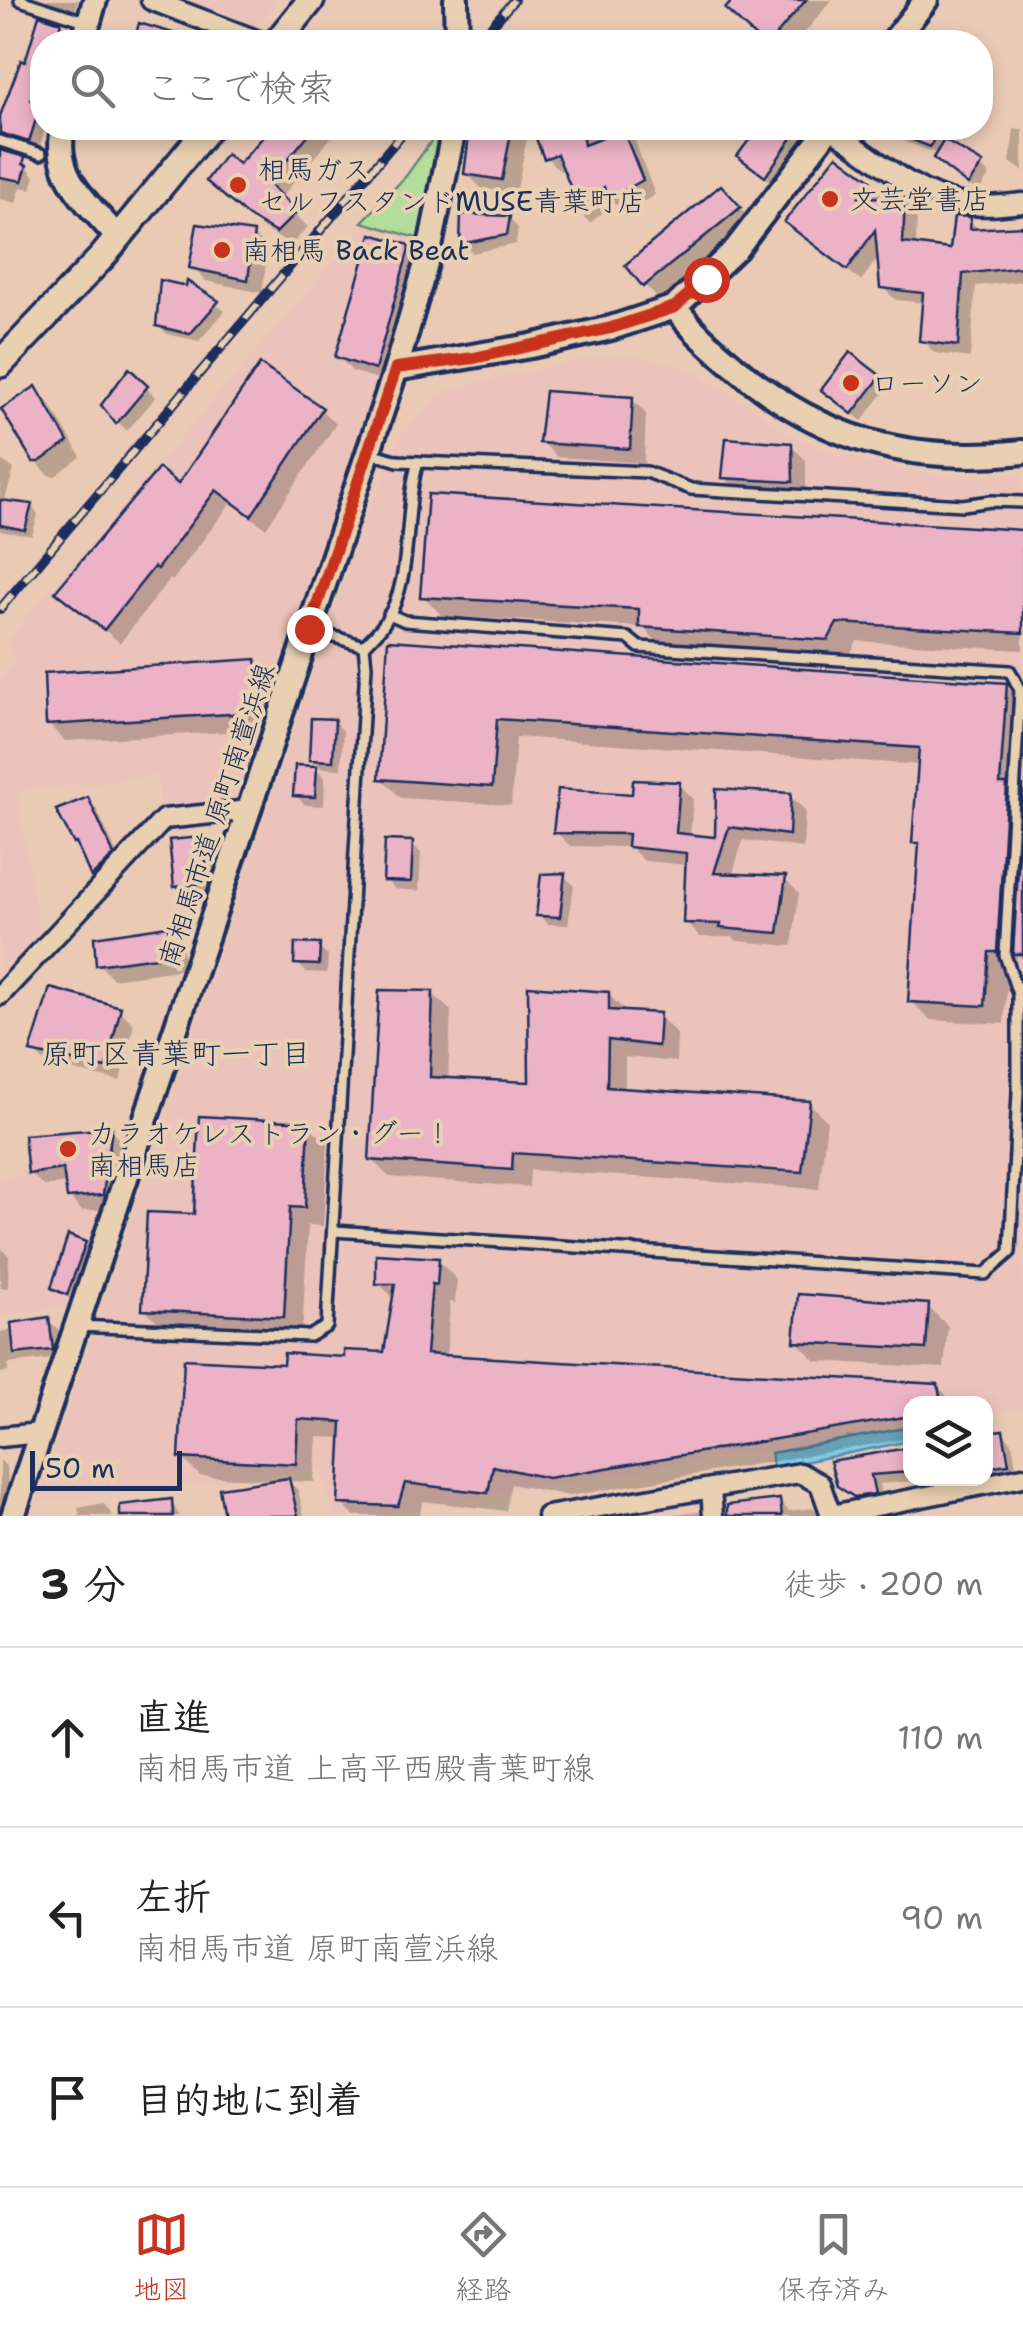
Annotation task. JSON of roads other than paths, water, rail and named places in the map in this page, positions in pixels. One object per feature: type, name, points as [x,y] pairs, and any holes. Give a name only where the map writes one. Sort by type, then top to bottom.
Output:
[{"type":"main road","points":[[286,30],[311,0]]},
{"type":"main road","points":[[0,364],[118,238],[198,140]]},
{"type":"street","points":[[150,0],[229,30]]},
{"type":"street","points":[[456,0],[457,30]]},
{"type":"street","points":[[903,30],[926,0]]},
{"type":"street","points":[[62,140],[70,182],[118,238]]},
{"type":"street","name":"南相馬市道 原町南萱浜線","points":[[14,1516],[396,368],[428,257],[452,140]]},
{"type":"street","points":[[396,368],[530,346],[611,328],[675,307],[736,248],[821,140]]},
{"type":"street","points":[[848,140],[924,191],[959,203],[991,206],[1023,202]]},
{"type":"street","points":[[675,307],[688,326],[757,386],[814,422],[854,438],[920,455],[980,457],[1023,452]]},
{"type":"street","points":[[0,996],[164,819],[250,810]]},
{"type":"street","points":[[0,1437],[40,1433]]},
{"type":"street","points":[[547,1516],[605,1511],[800,1473],[820,1484],[831,1516],[1023,1477]]},
{"type":"street","points":[[711,1489],[713,1516]]},
{"type":"lane","points":[[20,0],[89,21]]},
{"type":"lane","points":[[0,141],[41,154]]},
{"type":"lane","points":[[368,452],[398,461],[647,472],[691,489],[963,505],[992,500],[1023,502]]},
{"type":"lane","points":[[76,1326],[310,1336],[327,1326],[366,666],[364,646],[389,614],[400,588],[410,486],[418,462]]},
{"type":"lane","points":[[334,1230],[985,1274],[1010,1252],[1018,1092],[1018,976],[1005,955],[1020,690],[1010,670],[639,647],[628,638],[405,621],[389,614]]},
{"type":"lane","points":[[309,629],[364,646]]},
{"type":"water","points":[[903,1428],[903,1442],[773,1468],[771,1453]]},
{"type":"railway","points":[[488,30],[514,0]]},
{"type":"railway","points":[[0,609],[397,140]]},
{"type":"place","name":"相馬ガス セルフスタンドMUSE青葉町店","points":[[238,185]]},
{"type":"place","name":"文芸堂書店","points":[[830,199]]},
{"type":"place","name":"南相馬 Back Beat","points":[[222,250]]},
{"type":"place","name":"ローソン","points":[[851,383]]},
{"type":"place","name":"カラオケレストラン・グー！ 南相馬店","points":[[68,1149]]},
{"type":"district","name":"原町区青葉町一丁目","points":[[176,1053]]}]
